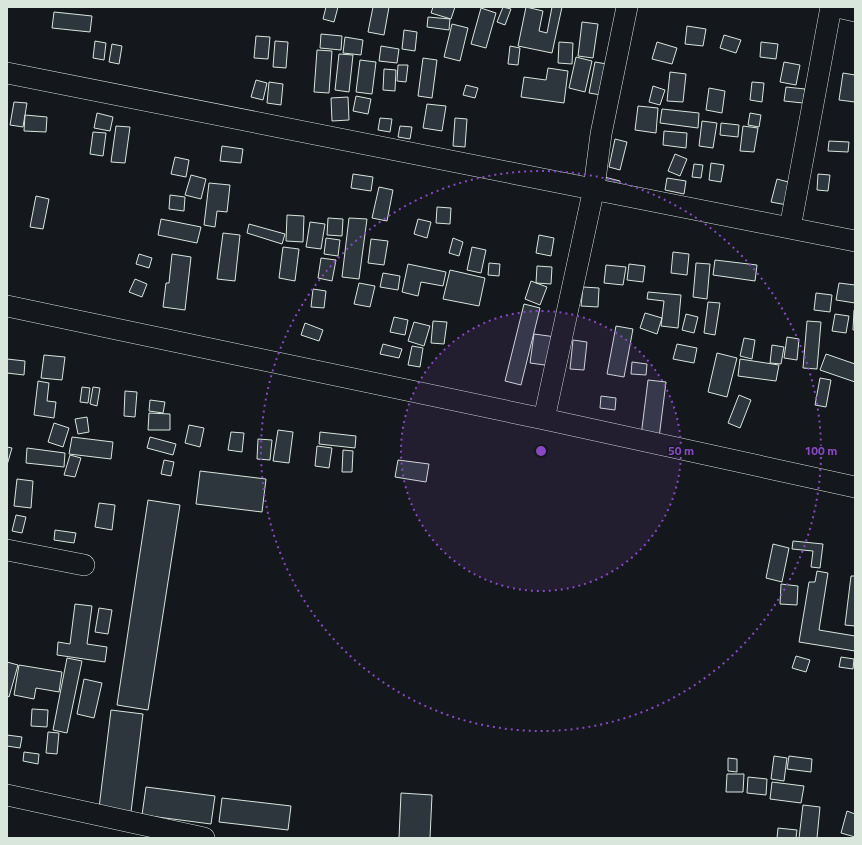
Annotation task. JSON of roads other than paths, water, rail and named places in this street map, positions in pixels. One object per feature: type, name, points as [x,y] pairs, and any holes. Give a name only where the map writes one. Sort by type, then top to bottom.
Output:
[{"type":"street","points":[[544,419],[594,188],[601,134],[627,7]]},
{"type":"street","points":[[790,228],[831,7]]},
{"type":"street","points":[[837,7],[855,11]]},
{"type":"street","points":[[7,73],[594,188],[855,241]]},
{"type":"street","points":[[7,306],[544,419],[855,487]]},
{"type":"street","points":[[7,550],[84,565]]},
{"type":"street","points":[[7,795],[204,838]]}]
